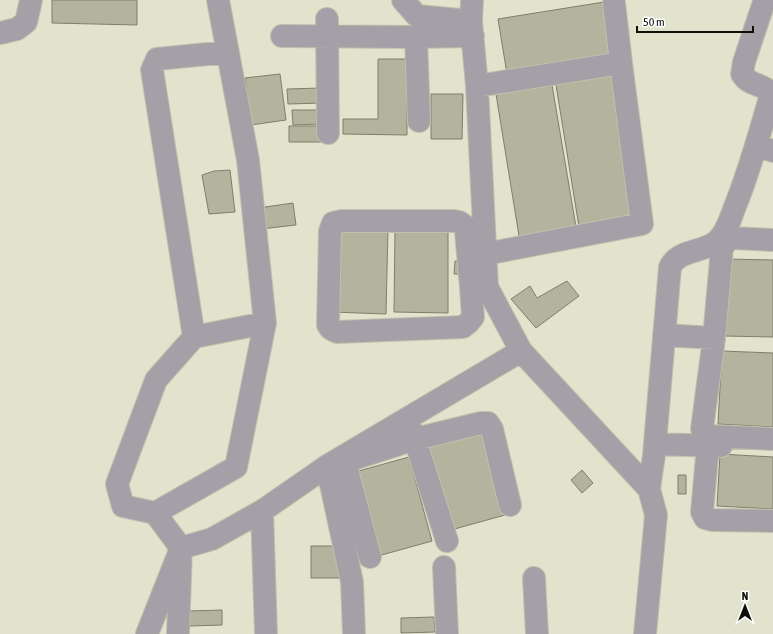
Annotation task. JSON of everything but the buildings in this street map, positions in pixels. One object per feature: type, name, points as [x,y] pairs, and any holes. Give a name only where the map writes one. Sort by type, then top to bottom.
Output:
[{"type":"street","points":[[0,33],[18,29],[26,22],[31,0]]},
{"type":"street","points":[[155,513],[236,468],[265,323],[248,160],[218,0]]},
{"type":"street","points":[[403,0],[417,16],[472,19]]},
{"type":"street","points":[[485,254],[642,224],[614,3]]},
{"type":"street","points":[[645,634],[656,515],[649,489],[655,444],[670,267],[673,260],[680,256],[716,241],[727,227],[742,190],[764,148],[771,93],[767,89],[746,80],[742,74],[744,62],[764,6]]},
{"type":"street","points":[[282,36],[327,28],[416,37],[472,19]]},
{"type":"street","points":[[472,19],[477,86],[485,254],[479,287],[472,317],[463,327],[337,332],[330,329],[328,325],[329,238],[333,223],[342,221],[460,222],[465,226],[479,287],[522,351],[649,489]]},
{"type":"street","points":[[327,28],[328,133]]},
{"type":"street","points":[[416,37],[419,121]]},
{"type":"street","points":[[194,337],[152,70],[157,59],[228,52]]},
{"type":"street","points":[[477,86],[621,63]]},
{"type":"street","points":[[773,240],[732,238],[727,241],[722,248],[714,338],[702,429],[704,434],[773,439]]},
{"type":"street","points":[[178,634],[181,548],[155,513],[123,506],[117,484],[156,380],[194,337],[265,323]]},
{"type":"street","points":[[664,335],[714,338]]},
{"type":"street","points":[[370,557],[347,470],[349,463],[353,459],[410,430],[522,351]]},
{"type":"street","points":[[181,548],[212,539],[262,511],[327,466],[410,430],[488,423],[492,428],[510,505]]},
{"type":"street","points":[[410,430],[447,541]]},
{"type":"street","points":[[655,444],[773,448]]},
{"type":"street","points":[[708,445],[702,512],[705,518],[712,520],[773,521]]},
{"type":"street","points":[[327,466],[352,582],[354,634]]},
{"type":"street","points":[[262,511],[265,564],[266,634]]},
{"type":"street","points":[[147,634],[181,548]]},
{"type":"street","points":[[444,567],[446,634]]},
{"type":"street","points":[[534,578],[537,634]]}]
